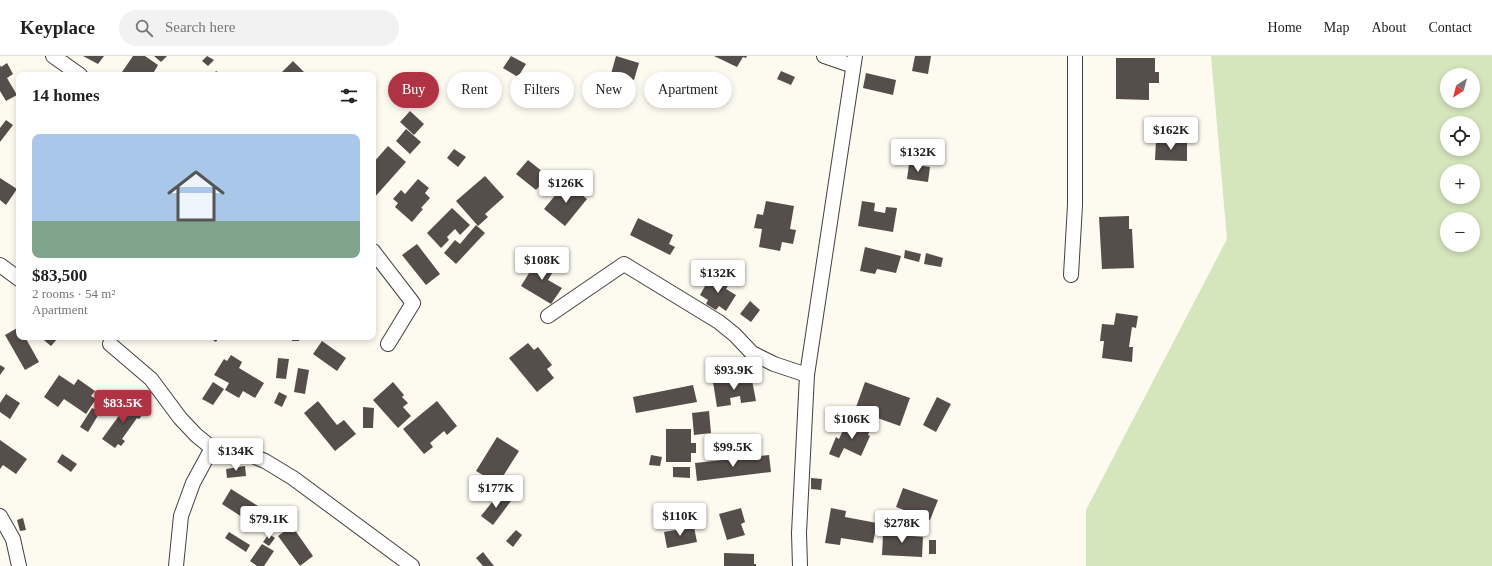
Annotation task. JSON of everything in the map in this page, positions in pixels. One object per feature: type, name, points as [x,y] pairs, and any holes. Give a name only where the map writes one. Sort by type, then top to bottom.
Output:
[{"type":"street","points":[[53,56],[76,72]]},
{"type":"street","points":[[800,566],[799,533],[807,375],[854,61],[824,56]]},
{"type":"street","points":[[1071,275],[1075,205],[1075,56]]},
{"type":"street","points":[[376,255],[413,303],[388,344]]},
{"type":"street","points":[[548,316],[624,264],[719,322],[735,335],[752,353],[774,364],[807,375]]},
{"type":"street","points":[[0,265],[16,277]]},
{"type":"street","points":[[109,340],[151,379],[180,418],[196,435],[212,448],[243,452],[265,461],[293,478],[412,566]]},
{"type":"street","points":[[176,566],[181,516],[193,483],[212,448]]},
{"type":"street","points":[[0,516],[13,539],[19,566]]},
{"type":"green space","points":[[1211,56],[1492,56],[1492,566],[1086,566],[1086,510],[1227,239]]},
{"type":"building","points":[[83,56],[104,56],[98,64]]},
{"type":"building","points":[[133,56],[145,56],[158,65],[154,72],[122,72]]},
{"type":"building","points":[[154,56],[167,56],[161,62]]},
{"type":"building","points":[[207,56],[214,60],[208,66],[202,61]]},
{"type":"building","points":[[511,56],[526,64],[521,72],[510,72],[503,68]]},
{"type":"building","points":[[616,56],[639,63],[636,73],[612,72]]},
{"type":"building","points":[[714,56],[747,56],[746,58],[743,57],[737,67]]},
{"type":"building","points":[[915,56],[931,56],[928,74],[912,71]]},
{"type":"building","points":[[1116,58],[1155,58],[1155,72],[1159,72],[1159,83],[1149,83],[1149,100],[1116,99]]},
{"type":"building","points":[[293,61],[304,72],[282,72]]},
{"type":"building","points":[[7,63],[13,74],[7,78],[16,93],[16,96],[6,101],[0,91],[0,65],[1,67]]},
{"type":"building","points":[[781,71],[795,77],[791,85],[777,79]]},
{"type":"building","points":[[866,73],[896,80],[893,95],[863,88]]},
{"type":"building","points":[[410,111],[424,124],[414,135],[400,122]]},
{"type":"building","points":[[6,120],[13,125],[0,142],[0,128]]},
{"type":"building","points":[[406,129],[421,142],[410,154],[396,141]]},
{"type":"building","points":[[1156,140],[1187,141],[1187,161],[1155,160]]},
{"type":"building","points":[[388,146],[406,162],[376,196],[376,160]]},
{"type":"building","points":[[454,149],[466,157],[458,167],[447,158]]},
{"type":"building","points":[[528,160],[548,176],[536,190],[516,174]]},
{"type":"building","points":[[909,164],[930,167],[928,182],[907,179]]},
{"type":"building","points":[[485,176],[504,197],[485,214],[488,217],[478,226],[456,201]]},
{"type":"building","points":[[0,178],[16,188],[16,190],[6,205],[0,200]]},
{"type":"building","points":[[418,179],[429,188],[425,193],[430,198],[412,222],[395,207],[398,203],[393,199],[401,190],[405,194]]},
{"type":"building","points":[[566,182],[587,199],[565,226],[544,209]]},
{"type":"building","points":[[766,201],[794,206],[790,229],[796,230],[793,244],[782,242],[780,251],[759,247],[762,229],[754,228],[757,214],[763,215]]},
{"type":"building","points":[[862,201],[875,203],[874,211],[885,213],[886,207],[897,208],[893,232],[858,226]]},
{"type":"building","points":[[452,208],[470,225],[460,235],[455,229],[447,237],[449,240],[441,248],[427,233]]},
{"type":"building","points":[[1129,216],[1129,229],[1132,229],[1134,268],[1102,269],[1099,217]]},
{"type":"building","points":[[638,218],[673,235],[669,244],[675,247],[670,255],[630,235]]},
{"type":"building","points":[[476,225],[485,233],[456,264],[444,253],[455,240],[460,244]]},
{"type":"building","points":[[417,244],[440,274],[426,285],[402,255]]},
{"type":"building","points":[[865,247],[901,256],[896,273],[877,269],[875,274],[860,271]]},
{"type":"building","points":[[905,250],[921,254],[919,262],[904,258]]},
{"type":"building","points":[[926,253],[943,258],[941,267],[924,264]]},
{"type":"building","points":[[539,257],[556,267],[548,280],[562,288],[551,304],[521,286]]},
{"type":"building","points":[[718,277],[729,284],[726,289],[736,295],[726,311],[719,306],[716,310],[706,304],[708,300],[700,295],[709,279],[715,282]]},
{"type":"building","points":[[750,301],[760,310],[751,322],[740,314]]},
{"type":"building","points":[[1116,313],[1138,316],[1136,328],[1132,327],[1129,347],[1133,347],[1132,362],[1102,358],[1104,341],[1100,341],[1102,324],[1114,325]]},
{"type":"building","points":[[16,329],[16,340],[27,340],[39,362],[25,370],[5,335]]},
{"type":"building","points":[[44,340],[56,340],[51,346]]},
{"type":"building","points":[[322,341],[346,358],[337,371],[313,354]]},
{"type":"building","points":[[528,343],[534,350],[538,347],[552,365],[547,369],[554,378],[537,392],[509,358]]},
{"type":"building","points":[[231,355],[242,362],[239,368],[264,383],[255,398],[243,391],[239,398],[225,390],[229,383],[214,375],[224,359],[227,361]]},
{"type":"building","points":[[278,358],[289,359],[286,379],[276,378]]},
{"type":"building","points":[[0,365],[5,368],[0,375]]},
{"type":"building","points":[[298,368],[309,370],[305,394],[294,392]]},
{"type":"building","points":[[59,375],[74,385],[78,379],[95,391],[91,396],[96,399],[86,414],[64,399],[58,407],[44,397]]},
{"type":"building","points":[[751,375],[756,401],[741,403],[740,396],[730,398],[731,405],[717,407],[713,382]]},
{"type":"building","points":[[213,382],[224,389],[213,405],[202,399]]},
{"type":"building","points":[[393,382],[404,395],[402,397],[408,403],[403,407],[411,416],[398,428],[373,400]]},
{"type":"building","points":[[865,382],[910,398],[900,426],[855,410]]},
{"type":"building","points":[[693,385],[697,402],[636,413],[633,397]]},
{"type":"building","points":[[279,392],[287,396],[282,407],[274,403]]},
{"type":"building","points":[[6,394],[20,403],[10,419],[0,412],[0,403]]},
{"type":"building","points":[[937,397],[951,404],[936,432],[923,425]]},
{"type":"building","points":[[131,399],[144,408],[142,412],[143,414],[139,419],[137,418],[122,439],[125,441],[121,446],[118,444],[115,448],[102,439]]},
{"type":"building","points":[[318,401],[337,425],[344,420],[356,434],[335,451],[304,413]]},
{"type":"building","points":[[437,401],[457,426],[447,435],[444,431],[430,443],[433,447],[424,454],[403,429]]},
{"type":"building","points":[[363,407],[374,408],[373,428],[363,428]]},
{"type":"building","points":[[92,408],[100,412],[88,432],[80,427]]},
{"type":"building","points":[[709,411],[711,433],[694,435],[692,413]]},
{"type":"building","points":[[858,421],[871,427],[868,435],[870,436],[861,456],[844,448],[839,458],[829,454],[836,437],[839,439],[846,424],[855,428]]},
{"type":"building","points":[[666,429],[691,429],[691,443],[696,443],[696,453],[691,453],[691,462],[666,462]]},
{"type":"building","points":[[497,437],[519,451],[498,484],[476,471]]},
{"type":"building","points":[[0,440],[27,459],[16,474],[3,465],[0,469]]},
{"type":"building","points":[[62,454],[77,464],[71,472],[57,462]]},
{"type":"building","points":[[651,455],[662,457],[660,466],[649,465]]},
{"type":"building","points":[[769,455],[771,472],[697,481],[695,463]]},
{"type":"building","points":[[245,466],[246,476],[227,478],[226,469]]},
{"type":"building","points":[[673,467],[690,467],[690,478],[673,477]]},
{"type":"building","points":[[811,478],[822,479],[821,490],[811,489]]},
{"type":"building","points":[[903,488],[938,500],[930,520],[896,507]]},
{"type":"building","points":[[231,489],[272,515],[262,530],[222,504]]},
{"type":"building","points":[[500,492],[511,501],[493,525],[481,516]]},
{"type":"building","points":[[741,508],[745,522],[741,524],[745,535],[727,540],[719,514]]},
{"type":"building","points":[[831,508],[846,511],[845,517],[877,523],[873,543],[841,538],[840,545],[825,543]]},
{"type":"building","points":[[23,518],[26,530],[20,531],[17,520]]},
{"type":"building","points":[[292,526],[313,556],[300,566],[278,536]]},
{"type":"building","points":[[694,527],[697,542],[667,548],[664,532]]},
{"type":"building","points":[[897,529],[911,530],[911,536],[923,537],[922,557],[882,555],[883,534],[896,534]]},
{"type":"building","points":[[516,530],[522,535],[513,547],[506,541]]},
{"type":"building","points":[[229,532],[250,545],[246,552],[225,538]]},
{"type":"building","points":[[269,534],[275,538],[269,546],[263,542]]},
{"type":"building","points":[[929,540],[936,540],[936,554],[929,554]]},
{"type":"building","points":[[262,544],[274,551],[264,566],[257,566],[250,561]]},
{"type":"building","points":[[483,552],[494,566],[483,566],[476,558]]},
{"type":"building","points":[[724,553],[754,554],[754,564],[756,564],[756,566],[724,566]]}]
